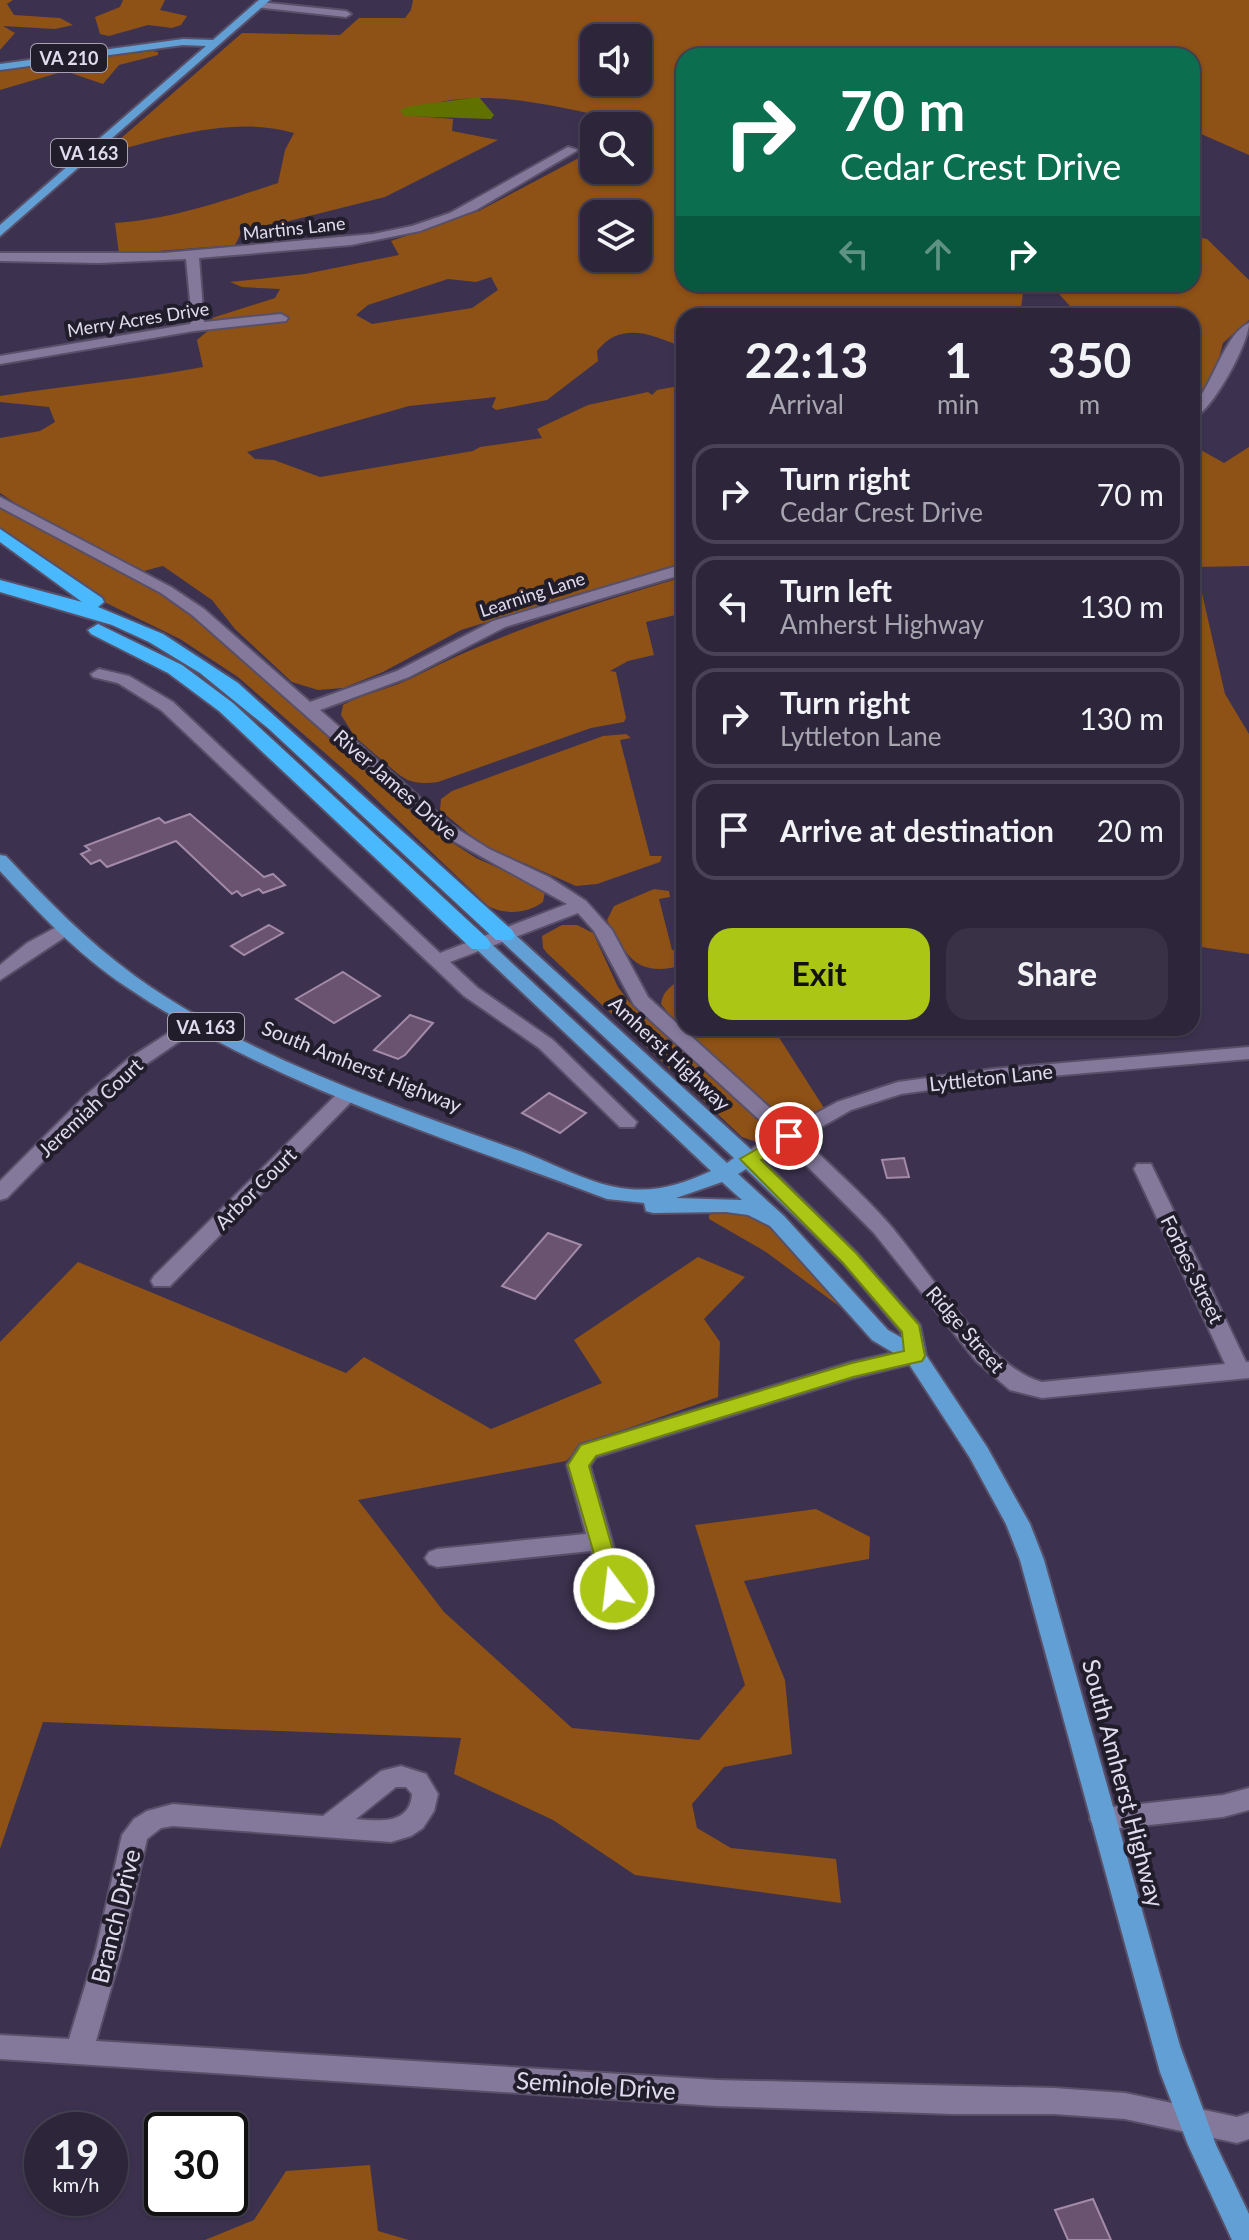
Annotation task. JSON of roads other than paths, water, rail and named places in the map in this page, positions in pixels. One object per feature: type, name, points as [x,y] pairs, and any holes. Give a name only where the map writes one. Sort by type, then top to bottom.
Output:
[{"type":"highway","points":[[0,534],[72,588],[155,637]]},
{"type":"highway","name":"Amherst Highway","points":[[0,586],[84,608],[155,637],[211,670],[504,935]]},
{"type":"highway","points":[[0,600],[58,616],[120,640],[201,687],[480,944]]},
{"type":"main road","name":"VA 163","points":[[0,232],[262,3]]},
{"type":"main road","name":"VA 210","points":[[0,67],[138,48],[211,46]]},
{"type":"main road","name":"South Amherst Highway","points":[[0,860],[64,929],[140,987],[195,1022],[257,1055],[347,1095],[614,1194],[631,1197],[651,1198],[677,1192],[749,1159]]},
{"type":"main road","name":"Amherst Highway","points":[[504,935],[749,1159],[850,1258],[912,1330],[915,1356]]},
{"type":"main road","points":[[480,944],[777,1221],[880,1335],[915,1356]]},
{"type":"main road","points":[[631,1197],[653,1206],[755,1209],[777,1221]]},
{"type":"main road","name":"South Amherst Highway","points":[[915,1356],[979,1453],[1028,1548],[1190,2121],[1211,2171],[1247,2240]]},
{"type":"street","points":[[324,12],[345,0]]},
{"type":"street","points":[[262,3],[346,14]]},
{"type":"street","name":"Martins Lane","points":[[0,257],[74,259],[192,255],[326,244],[420,227],[467,209],[572,150]]},
{"type":"street","points":[[192,255],[199,320],[194,327]]},
{"type":"street","name":"Merry Acres Drive","points":[[0,360],[183,332],[194,327],[281,318]]},
{"type":"street","points":[[1200,406],[1212,392],[1231,349],[1249,327]]},
{"type":"street","name":"River James Drive","points":[[0,501],[166,590],[198,612],[461,842],[532,874],[580,906],[597,922],[627,981],[641,1001],[676,1033]]},
{"type":"street","name":"Learning Lane","points":[[310,708],[403,674],[499,624],[676,571]]},
{"type":"street","points":[[99,674],[123,679],[170,708],[471,992],[569,1064],[627,1122]]},
{"type":"street","points":[[438,960],[580,906]]},
{"type":"street","points":[[0,974],[34,947],[64,929]]},
{"type":"street","name":"Jeremiah Court","points":[[0,1193],[113,1081],[195,1022]]},
{"type":"street","name":"River James Drive","points":[[679,1036],[789,1136]]},
{"type":"street","name":"Lyttleton Lane","points":[[749,1159],[844,1106],[873,1094],[911,1085],[1249,1053]]},
{"type":"street","name":"Arbor Court","points":[[162,1281],[347,1095]]},
{"type":"street","name":"Ridge Street","points":[[789,1136],[881,1228],[984,1356],[1018,1384],[1057,1391],[1244,1370]]},
{"type":"street","name":"Forbes Street","points":[[1144,1169],[1244,1370]]},
{"type":"street","points":[[614,1589],[578,1465],[588,1451],[852,1370],[915,1356]]},
{"type":"street","points":[[437,1558],[601,1541]]},
{"type":"street","points":[[1103,1819],[1223,1806],[1249,1799]]},
{"type":"street","name":"Branch Drive","points":[[79,2052],[109,1950],[135,1835],[139,1829],[159,1816],[173,1815],[328,1827]]},
{"type":"street","name":"Seminole Drive","points":[[0,2047],[716,2093],[1054,2101],[1125,2106],[1237,2130],[1249,2126]]}]
